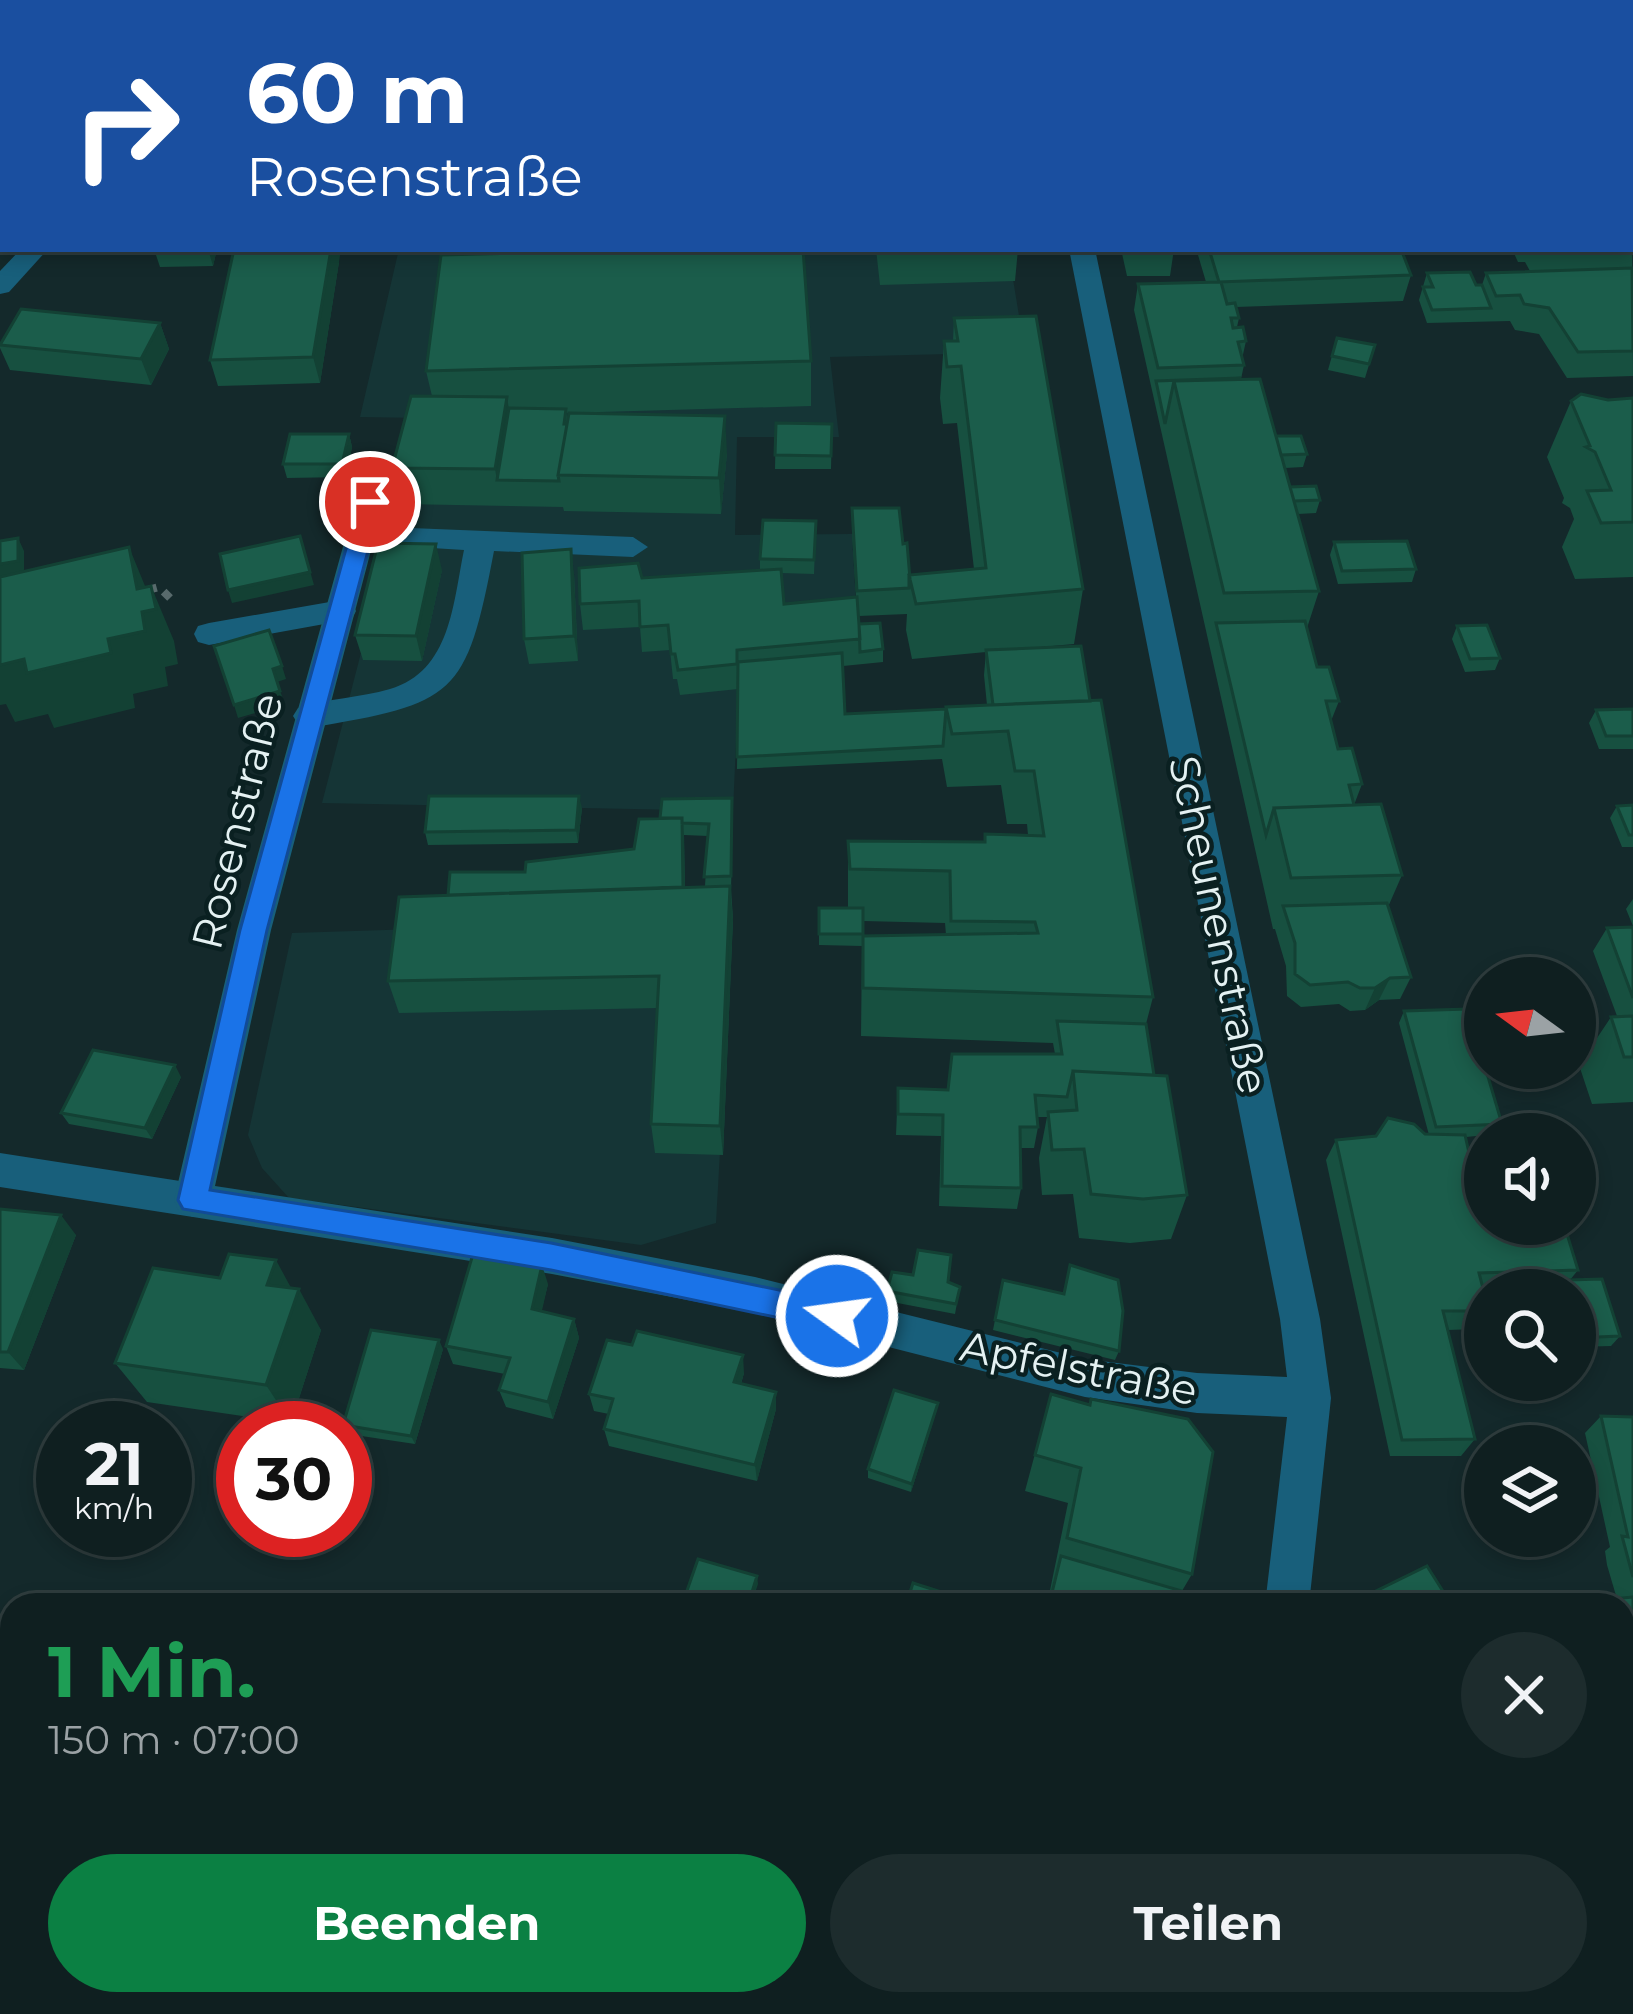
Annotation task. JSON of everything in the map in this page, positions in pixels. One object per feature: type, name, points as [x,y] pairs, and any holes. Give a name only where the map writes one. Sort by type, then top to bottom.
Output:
[{"type":"street","points":[[0,286],[31,252]]},
{"type":"street","name":"Scheunenstraße","points":[[1083,252],[1300,1319],[1310,1398],[1288,1593]]},
{"type":"street","name":"Rosenstraße","points":[[193,1200],[254,930],[379,467]]},
{"type":"street","points":[[361,536],[633,547]]},
{"type":"street","points":[[309,716],[388,704],[442,680],[458,648],[481,540]]},
{"type":"street","points":[[208,634],[341,610]]},
{"type":"street","name":"Apfelstraße","points":[[0,1170],[551,1256],[754,1295],[1084,1378],[1197,1393],[1310,1398]]},
{"type":"path","points":[[136,592],[159,587]]},
{"type":"shaded area","points":[[398,252],[1008,252],[1025,352],[830,357],[839,437],[737,437],[735,535],[852,534],[857,622],[739,675],[733,811],[322,803],[422,418],[360,417]]},
{"type":"shaded area","points":[[733,919],[716,1223],[641,1245],[289,1198],[262,1168],[248,1135],[292,933]]},
{"type":"building","points":[[233,252],[330,252],[313,357],[210,360]]},
{"type":"building","points":[[803,252],[811,361],[426,371],[441,255]]},
{"type":"building","points":[[1210,252],[1402,252],[1411,275],[1219,282]]},
{"type":"building","points":[[1632,268],[1633,351],[1578,352],[1549,308],[1524,304],[1520,295],[1496,296],[1486,273]]},
{"type":"building","points":[[1470,272],[1476,285],[1482,285],[1491,308],[1432,310],[1423,287],[1433,287],[1427,273]]},
{"type":"building","points":[[1221,282],[1227,304],[1235,303],[1239,318],[1231,318],[1233,328],[1243,327],[1246,341],[1238,342],[1244,365],[1158,368],[1138,284]]},
{"type":"building","points":[[21,309],[160,323],[141,359],[0,345]]},
{"type":"building","points":[[1036,316],[1083,589],[916,604],[909,575],[986,568],[961,366],[947,367],[944,341],[958,341],[954,318]]},
{"type":"building","points":[[1337,338],[1375,345],[1369,364],[1332,356]]},
{"type":"building","points":[[1241,378],[1174,381],[1165,424],[1156,381]]},
{"type":"building","points":[[1260,379],[1319,591],[1224,593],[1174,381]]},
{"type":"building","points":[[1581,394],[1608,400],[1633,398],[1633,522],[1601,523],[1587,491],[1611,490],[1595,452],[1586,447],[1590,446],[1571,401]]},
{"type":"building","points":[[411,396],[507,397],[495,469],[392,468]]},
{"type":"building","points":[[509,408],[566,409],[559,481],[497,480]]},
{"type":"building","points":[[569,413],[725,416],[719,478],[558,475]]},
{"type":"building","points":[[776,423],[832,424],[831,456],[775,455]]},
{"type":"building","points":[[290,434],[349,434],[342,464],[283,464]]},
{"type":"building","points":[[1276,436],[1301,436],[1307,454],[1281,455]]},
{"type":"building","points":[[1316,486],[1320,500],[1294,501],[1290,487]]},
{"type":"building","points":[[852,508],[899,508],[909,588],[857,591]]},
{"type":"building","points":[[763,520],[816,521],[814,560],[760,559]]},
{"type":"building","points":[[300,536],[310,572],[228,590],[220,554]]},
{"type":"building","points":[[18,538],[18,561],[0,564],[0,541]]},
{"type":"building","points":[[1407,541],[1416,569],[1342,571],[1334,542]]},
{"type":"building","points":[[378,543],[436,544],[416,636],[355,635]]},
{"type":"building","points":[[129,547],[137,589],[151,586],[156,609],[142,612],[145,631],[108,639],[111,653],[27,673],[24,659],[0,665],[0,577]]},
{"type":"building","points":[[571,549],[574,636],[524,639],[522,553]]},
{"type":"building","points":[[638,563],[642,578],[781,569],[784,604],[857,597],[860,639],[737,650],[737,664],[678,670],[668,625],[640,627],[639,601],[580,604],[579,568]]},
{"type":"building","points":[[1305,621],[1317,667],[1329,667],[1339,701],[1326,701],[1338,749],[1352,748],[1362,784],[1349,785],[1354,805],[1274,808],[1266,835],[1216,623]]},
{"type":"building","points":[[880,623],[883,649],[860,652],[859,624]]},
{"type":"building","points":[[1487,625],[1500,658],[1470,659],[1457,626]]},
{"type":"building","points":[[269,630],[282,666],[273,669],[280,691],[234,705],[214,646]]},
{"type":"building","points":[[1081,646],[1090,701],[993,705],[986,650]]},
{"type":"building","points":[[842,653],[845,714],[946,709],[943,746],[737,757],[738,662]]},
{"type":"building","points":[[1101,700],[1153,997],[863,988],[863,936],[1038,933],[1035,922],[951,921],[950,871],[850,869],[848,841],[985,842],[985,834],[1044,836],[1034,771],[1015,771],[1008,731],[952,734],[946,707]]},
{"type":"building","points":[[1633,709],[1633,736],[1606,736],[1596,710]]},
{"type":"building","points":[[429,796],[579,796],[576,830],[425,832]]},
{"type":"building","points":[[732,798],[731,876],[704,877],[709,824],[660,818],[662,799]]},
{"type":"building","points":[[1381,804],[1402,875],[1291,878],[1274,808]]},
{"type":"building","points":[[1633,805],[1633,835],[1629,835],[1617,806]]},
{"type":"building","points":[[682,818],[683,887],[448,895],[450,872],[525,872],[526,862],[634,849],[639,819]]},
{"type":"building","points":[[730,886],[720,1126],[651,1124],[659,976],[388,981],[399,897]]},
{"type":"building","points":[[1387,903],[1411,977],[1360,988],[1348,982],[1310,985],[1295,974],[1295,943],[1283,906]]},
{"type":"building","points":[[819,908],[863,908],[863,934],[819,934]]},
{"type":"building","points":[[1633,927],[1633,998],[1607,928]]},
{"type":"building","points":[[1464,1009],[1464,1089],[1492,1089],[1499,1113],[1464,1113],[1464,1126],[1436,1127],[1404,1011]]},
{"type":"building","points":[[1633,1016],[1633,1057],[1624,1057],[1611,1017]]},
{"type":"building","points":[[1057,1021],[1146,1024],[1154,1075],[1073,1071],[1067,1097],[1035,1095],[1038,1127],[1020,1127],[1021,1188],[942,1186],[943,1115],[898,1114],[898,1088],[948,1090],[952,1054],[1062,1054]]},
{"type":"building","points":[[93,1050],[175,1065],[145,1128],[61,1113]]},
{"type":"building","points":[[1073,1071],[1167,1076],[1187,1195],[1143,1199],[1091,1194],[1084,1149],[1052,1150],[1048,1112],[1077,1110]]},
{"type":"building","points":[[1388,1118],[1414,1124],[1425,1134],[1464,1135],[1464,1245],[1570,1245],[1578,1269],[1464,1269],[1464,1311],[1443,1311],[1472,1425],[1464,1425],[1464,1439],[1402,1440],[1336,1140],[1376,1136]]},
{"type":"building","points":[[0,1209],[61,1215],[8,1352],[0,1352]]},
{"type":"building","points":[[918,1250],[951,1255],[948,1282],[960,1287],[956,1304],[887,1291],[892,1272],[913,1275]]},
{"type":"building","points":[[229,1254],[276,1260],[267,1285],[299,1289],[266,1385],[115,1363],[153,1268],[220,1278]]},
{"type":"building","points":[[473,1254],[542,1265],[532,1309],[574,1319],[548,1402],[499,1390],[510,1358],[446,1346]]},
{"type":"building","points":[[1070,1265],[1118,1280],[1123,1311],[1119,1351],[995,1320],[1003,1280],[1064,1294]]},
{"type":"building","points":[[1596,1279],[1602,1279],[1620,1336],[1596,1337]]},
{"type":"building","points":[[371,1330],[439,1340],[411,1436],[372,1430],[372,1401],[350,1401]]},
{"type":"building","points":[[637,1331],[743,1355],[734,1382],[776,1392],[755,1465],[604,1429],[613,1399],[589,1394],[607,1340],[632,1345]]},
{"type":"building","points":[[894,1390],[938,1403],[912,1484],[868,1469]]},
{"type":"building","points":[[1051,1394],[1090,1405],[1091,1399],[1188,1419],[1213,1452],[1192,1574],[1067,1538],[1081,1468],[1035,1455]]},
{"type":"building","points":[[1601,1416],[1633,1417],[1633,1577],[1622,1536],[1628,1537]]},
{"type":"building","points":[[1061,1556],[1182,1591],[1182,1593],[1052,1593]]},
{"type":"building","points":[[698,1559],[757,1576],[752,1593],[686,1593]]},
{"type":"building","points":[[1427,1566],[1444,1593],[1372,1593]]},
{"type":"building","points":[[913,1583],[944,1593],[910,1593]]},
{"type":"route","points":[[370,502],[254,930],[193,1200],[551,1256],[837,1316]]}]
